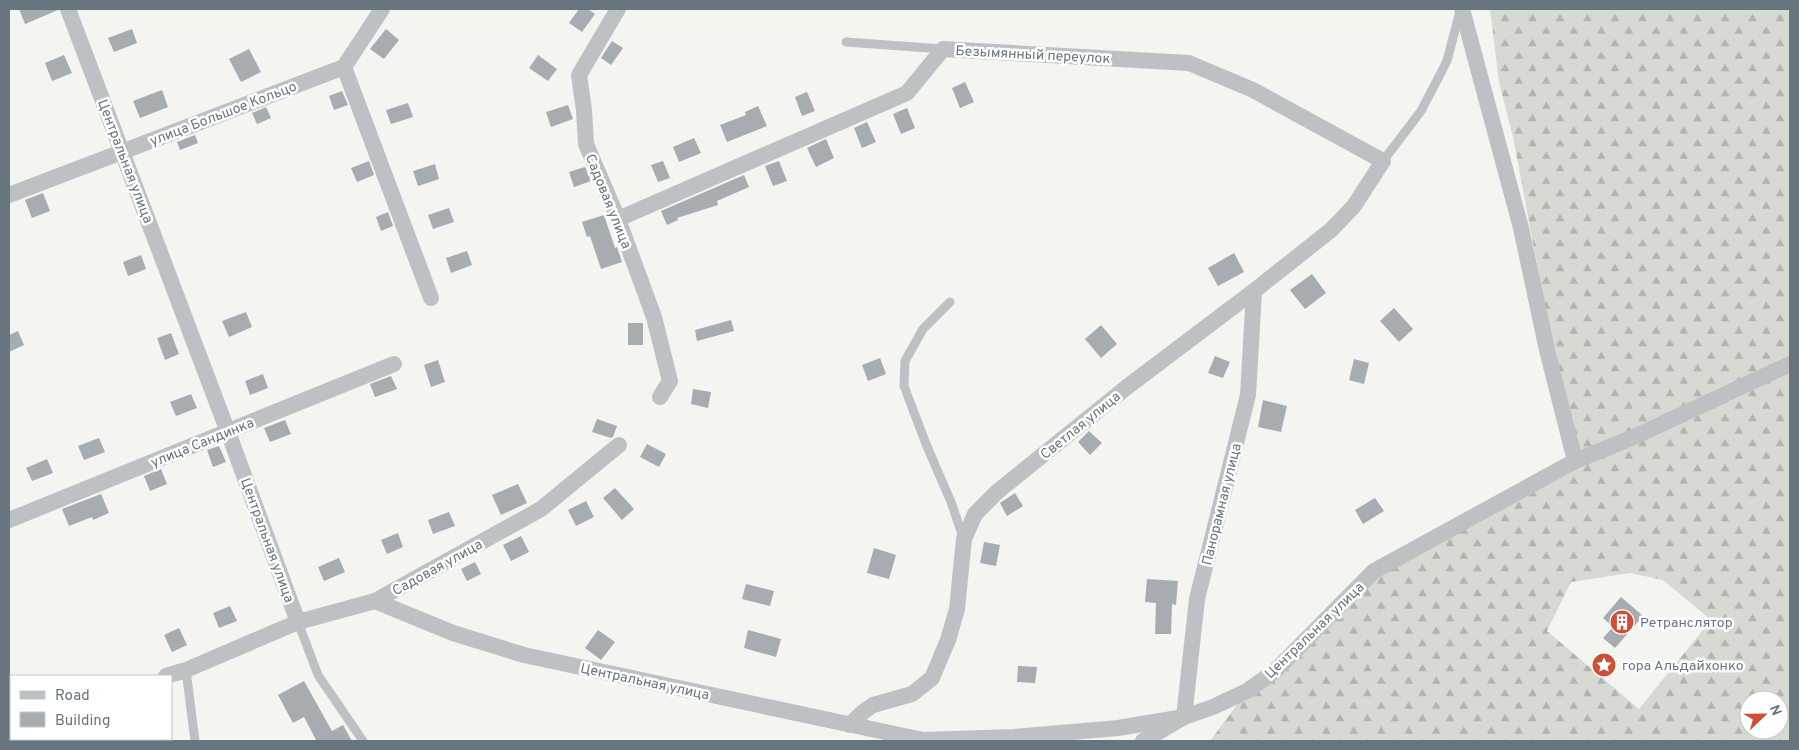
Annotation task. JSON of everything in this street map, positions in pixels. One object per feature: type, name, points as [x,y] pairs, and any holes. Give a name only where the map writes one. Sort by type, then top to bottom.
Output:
[{"type":"street","name":"Центральная улица","points":[[68,9],[298,622]]},
{"type":"street","points":[[382,9],[344,67],[431,298]]},
{"type":"street","name":"Садовая улица","points":[[616,9],[579,75],[586,144],[618,219],[654,317],[670,381],[660,396]]},
{"type":"street","points":[[1461,9],[1521,228],[1547,350],[1574,462]]},
{"type":"street","name":"Безымянный переулок","points":[[618,219],[907,93],[943,49],[1189,63],[1253,90],[1382,161]]},
{"type":"street","name":"улица Большое Кольцо","points":[[9,195],[344,67]]},
{"type":"street","name":"Светлая улица","points":[[850,725],[873,705],[912,694],[932,678],[948,640],[957,609],[964,539],[975,514],[997,492],[1127,387],[1331,230],[1354,206],[1382,161]]},
{"type":"street","name":"Панорамная улица","points":[[1184,717],[1197,599],[1248,395],[1254,291]]},
{"type":"street","name":"улица Сандинка","points":[[9,520],[394,364]]},
{"type":"street","name":"Центральная улица","points":[[375,601],[453,632],[524,655],[923,740],[1014,737],[1118,728],[1184,717],[1213,707],[1247,691],[1275,671],[1374,571],[1574,462],[1634,437],[1790,364]]},
{"type":"street","name":"Садовая улица","points":[[375,601],[541,509],[619,445]]},
{"type":"street","points":[[169,675],[186,670],[298,622],[375,601]]},
{"type":"street","points":[[1144,741],[1184,717]]},
{"type":"lane","points":[[1382,161],[1421,110],[1447,61],[1461,9]]},
{"type":"lane","points":[[846,42],[943,49]]},
{"type":"lane","points":[[950,302],[923,329],[906,360],[904,386],[964,539]]},
{"type":"lane","points":[[298,622],[318,674],[363,741]]},
{"type":"lane","points":[[186,670],[195,741]]},
{"type":"green space","points":[[1490,9],[1790,9],[1790,741],[1210,741],[1247,691],[1374,571],[1574,461],[1513,137],[1499,82]],"holes":[[[1630,573],[1663,580],[1711,620],[1639,709],[1547,631],[1571,582]]]},
{"type":"building","points":[[19,9],[58,9],[58,10],[25,24]]},
{"type":"building","points":[[579,9],[588,9],[595,14],[582,32],[569,23]]},
{"type":"building","points":[[132,29],[137,43],[114,52],[108,38]]},
{"type":"building","points":[[386,29],[399,40],[384,59],[370,49]]},
{"type":"building","points":[[612,41],[623,48],[611,65],[601,58]]},
{"type":"building","points":[[249,49],[261,72],[241,82],[229,59]]},
{"type":"building","points":[[64,55],[72,73],[52,81],[45,63]]},
{"type":"building","points":[[538,55],[557,69],[548,81],[529,68]]},
{"type":"building","points":[[965,82],[974,102],[960,108],[952,88]]},
{"type":"building","points":[[162,90],[168,107],[140,118],[133,101]]},
{"type":"building","points":[[342,91],[348,105],[334,110],[329,96]]},
{"type":"building","points":[[807,92],[815,111],[802,116],[795,97]]},
{"type":"building","points":[[408,103],[413,117],[391,124],[386,110]]},
{"type":"building","points":[[568,105],[573,119],[551,127],[546,112]]},
{"type":"building","points":[[758,106],[767,126],[727,142],[720,125],[746,115],[745,112]]},
{"type":"building","points":[[266,107],[271,118],[257,124],[252,113]]},
{"type":"building","points":[[907,108],[915,128],[901,134],[893,114]]},
{"type":"building","points":[[867,122],[876,142],[862,148],[854,128]]},
{"type":"building","points":[[195,135],[198,143],[180,150],[177,142]]},
{"type":"building","points":[[694,138],[701,153],[679,162],[673,147]]},
{"type":"building","points":[[826,139],[834,158],[816,167],[807,148]]},
{"type":"building","points":[[369,161],[374,175],[357,182],[351,168]]},
{"type":"building","points":[[663,161],[670,178],[658,182],[651,165]]},
{"type":"building","points":[[779,161],[787,181],[773,186],[765,166]]},
{"type":"building","points":[[435,164],[439,179],[418,186],[413,171]]},
{"type":"building","points":[[585,167],[591,181],[574,187],[569,172]]},
{"type":"building","points":[[744,175],[749,187],[717,201],[718,205],[677,218],[678,220],[667,225],[661,211]]},
{"type":"building","points":[[43,193],[50,211],[32,218],[25,200]]},
{"type":"building","points":[[449,208],[454,222],[433,229],[428,215]]},
{"type":"building","points":[[388,212],[393,226],[381,231],[376,217]]},
{"type":"building","points":[[604,215],[615,248],[617,247],[622,262],[601,269],[590,236],[587,237],[582,222]]},
{"type":"building","points":[[467,251],[472,265],[451,273],[446,258]]},
{"type":"building","points":[[1234,253],[1244,272],[1218,286],[1208,268]]},
{"type":"building","points":[[141,255],[146,269],[128,276],[123,262]]},
{"type":"building","points":[[1312,274],[1326,293],[1305,309],[1290,290]]},
{"type":"building","points":[[1394,308],[1413,329],[1399,342],[1380,321]]},
{"type":"building","points":[[246,312],[252,327],[229,337],[222,321]]},
{"type":"building","points":[[731,320],[734,331],[697,341],[695,330]]},
{"type":"building","points":[[628,323],[643,323],[643,345],[628,345]]},
{"type":"building","points":[[1101,325],[1117,344],[1101,358],[1085,339]]},
{"type":"building","points":[[18,331],[24,345],[9,352],[9,335]]},
{"type":"building","points":[[171,333],[179,354],[165,360],[157,338]]},
{"type":"building","points":[[1215,356],[1230,362],[1223,378],[1208,373]]},
{"type":"building","points":[[880,358],[886,374],[868,381],[862,365]]},
{"type":"building","points":[[1354,359],[1369,363],[1364,384],[1349,380]]},
{"type":"building","points":[[438,360],[445,382],[431,387],[424,365]]},
{"type":"building","points":[[263,374],[268,388],[250,395],[245,381]]},
{"type":"building","points":[[391,376],[397,389],[375,397],[370,384]]},
{"type":"building","points":[[693,389],[711,392],[708,408],[691,404]]},
{"type":"building","points":[[191,394],[197,408],[176,416],[170,402]]},
{"type":"building","points":[[1263,400],[1287,406],[1281,432],[1258,427]]},
{"type":"building","points":[[597,419],[617,426],[613,437],[592,432]]},
{"type":"building","points":[[285,420],[291,434],[270,442],[264,428]]},
{"type":"building","points":[[1089,431],[1102,443],[1090,455],[1078,442]]},
{"type":"building","points":[[99,438],[105,452],[84,460],[78,446]]},
{"type":"building","points":[[647,444],[666,454],[659,467],[640,457]]},
{"type":"building","points":[[219,446],[226,462],[213,467],[207,450]]},
{"type":"building","points":[[47,459],[53,473],[32,481],[26,468]]},
{"type":"building","points":[[161,469],[167,484],[150,491],[144,476]]},
{"type":"building","points":[[518,484],[527,503],[501,515],[492,495]]},
{"type":"building","points":[[615,488],[634,509],[622,520],[603,498]]},
{"type":"building","points":[[1015,493],[1023,506],[1007,516],[1000,503]]},
{"type":"building","points":[[101,494],[109,513],[93,520],[92,517],[69,526],[62,509]]},
{"type":"building","points":[[1375,498],[1384,511],[1363,524],[1355,510]]},
{"type":"building","points":[[586,501],[594,517],[576,526],[568,510]]},
{"type":"building","points":[[449,512],[455,526],[433,534],[428,520]]},
{"type":"building","points":[[398,533],[403,547],[387,554],[381,540]]},
{"type":"building","points":[[521,536],[529,552],[511,561],[503,545]]},
{"type":"building","points":[[984,542],[1000,545],[996,566],[980,563]]},
{"type":"building","points":[[874,548],[896,555],[889,579],[867,573]]},
{"type":"building","points":[[339,558],[345,572],[324,581],[318,567]]},
{"type":"building","points":[[475,562],[481,574],[467,581],[461,569]]},
{"type":"building","points":[[1147,579],[1178,581],[1176,605],[1172,604],[1171,634],[1155,634],[1156,603],[1145,602]]},
{"type":"building","points":[[746,584],[774,591],[770,606],[742,599]]},
{"type":"building","name":"Ретранслятор","points":[[1621,597],[1643,616],[1615,648],[1603,638],[1613,627],[1603,618]]},
{"type":"building","points":[[230,606],[237,621],[219,628],[213,613]]},
{"type":"building","points":[[179,628],[187,645],[172,652],[164,635]]},
{"type":"building","points":[[598,630],[615,642],[601,660],[585,648]]},
{"type":"building","points":[[748,630],[781,639],[776,657],[744,648]]},
{"type":"building","points":[[1018,666],[1037,667],[1035,683],[1017,682]]},
{"type":"building","points":[[304,681],[332,731],[343,725],[352,741],[313,741],[316,740],[304,717],[293,723],[278,695]]},
{"type":"place","name":"Ретранслятор","points":[[1622,622]]},
{"type":"place","name":"гора Альдайхонко","points":[[1604,665]]}]
